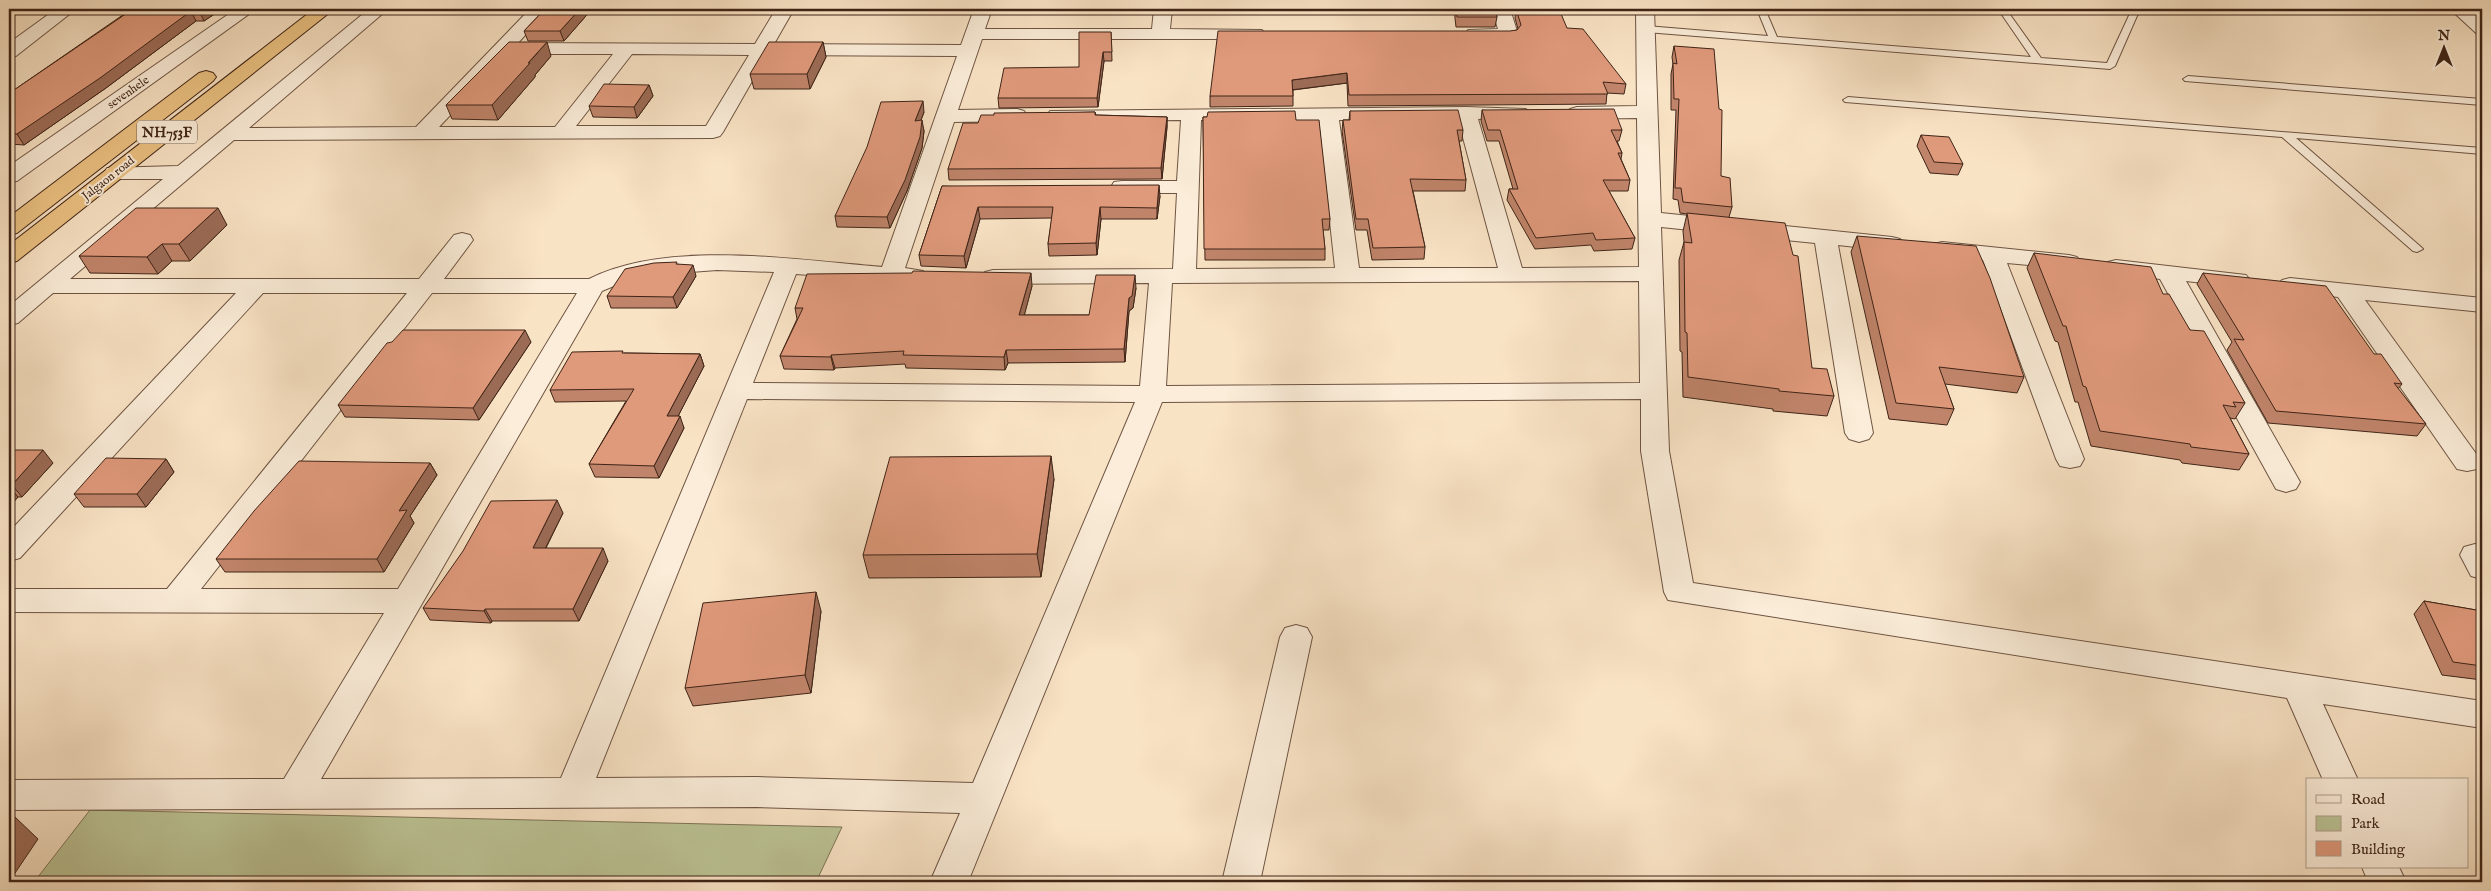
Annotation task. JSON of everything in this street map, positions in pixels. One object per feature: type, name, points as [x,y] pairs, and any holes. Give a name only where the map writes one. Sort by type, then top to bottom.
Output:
[{"type":"highway","name":"Jalgaon road","points":[[9,228],[296,9]]},
{"type":"highway","name":"Jalgaon road","points":[[9,256],[325,9]]},
{"type":"street","points":[[9,52],[67,9]]},
{"type":"street","name":"sevenhele","points":[[10,174],[247,9]]},
{"type":"street","points":[[9,318],[379,9]]},
{"type":"street","points":[[421,134],[540,9]]},
{"type":"street","points":[[229,134],[713,132],[785,9]]},
{"type":"street","points":[[891,274],[931,189],[946,116],[983,9]]},
{"type":"street","points":[[1161,34],[1163,9]]},
{"type":"street","points":[[1459,34],[1509,34],[1501,9]]},
{"type":"street","points":[[2459,9],[2482,29]]},
{"type":"street","points":[[1645,19],[1655,451],[1679,592],[2482,715]]},
{"type":"street","points":[[503,48],[761,50],[1161,34],[1270,34]]},
{"type":"street","points":[[560,133],[627,49]]},
{"type":"street","points":[[946,116],[1648,112]]},
{"type":"street","points":[[1466,113],[1512,275]]},
{"type":"street","points":[[1328,114],[1348,276]]},
{"type":"street","points":[[949,882],[982,798],[1152,394],[1188,187],[1191,115]]},
{"type":"street","points":[[115,173],[185,172]]},
{"type":"street","points":[[1099,188],[1188,187]]},
{"type":"street","points":[[1650,219],[2482,305]]},
{"type":"street","points":[[1825,237],[1859,433]]},
{"type":"street","points":[[175,601],[462,240]]},
{"type":"street","points":[[1992,254],[2070,459]]},
{"type":"street","points":[[47,286],[593,286],[620,273],[658,266],[722,263],[938,277]]},
{"type":"street","points":[[572,793],[788,266]]},
{"type":"street","points":[[2169,273],[2286,482]]},
{"type":"street","points":[[967,277],[1651,274]]},
{"type":"street","points":[[9,550],[256,286]]},
{"type":"street","points":[[294,794],[593,286]]},
{"type":"street","points":[[2346,291],[2467,462]]},
{"type":"street","points":[[737,391],[1152,394],[1654,391]]},
{"type":"street","points":[[9,601],[407,601]]},
{"type":"street","points":[[1241,882],[1296,637]]},
{"type":"street","points":[[2299,687],[2340,778]]},
{"type":"street","points":[[9,795],[757,792],[982,798]]},
{"type":"street","points":[[2380,868],[2387,882]]},
{"type":"lane","points":[[1761,9],[1773,38]]},
{"type":"lane","points":[[2002,9],[2038,60]]},
{"type":"lane","points":[[1645,19],[1773,38],[2110,66],[2136,9]]},
{"type":"lane","points":[[2188,79],[2482,102]]},
{"type":"lane","points":[[1848,100],[2482,151]]},
{"type":"lane","points":[[2285,134],[2417,249]]},
{"type":"green space","points":[[90,810],[842,827],[816,882],[34,882]]},
{"type":"building","points":[[133,9],[203,9],[191,11],[100,78],[17,134],[9,134],[9,90],[14,90]]},
{"type":"building","points":[[545,9],[580,9],[560,31],[524,31]]},
{"type":"building","points":[[1456,9],[1495,9],[1497,17],[1457,17]]},
{"type":"building","points":[[1516,9],[1559,9],[1567,28],[1583,29],[1626,84],[1603,82],[1608,94],[1349,95],[1347,73],[1292,80],[1293,96],[1210,96],[1218,31],[1510,31],[1517,30],[1521,25]]},
{"type":"building","points":[[1079,32],[1111,32],[1112,52],[1103,52],[1097,98],[998,98],[1004,68],[1079,67]]},
{"type":"building","points":[[509,42],[547,42],[492,105],[446,105]]},
{"type":"building","points":[[769,42],[823,42],[807,74],[750,74]]},
{"type":"building","points":[[1674,46],[1714,49],[1719,109],[1722,110],[1721,176],[1730,178],[1732,207],[1683,202],[1681,188],[1675,188],[1679,99],[1674,99],[1673,63],[1677,64]]},
{"type":"building","points":[[604,84],[649,85],[634,107],[589,106]]},
{"type":"building","points":[[923,101],[915,121],[922,120],[920,137],[905,180],[887,217],[835,216],[867,147],[881,102]]},
{"type":"building","points":[[1614,109],[1622,130],[1611,130],[1622,153],[1618,153],[1630,180],[1603,180],[1635,238],[1596,240],[1593,233],[1536,238],[1509,189],[1518,189],[1500,130],[1488,130],[1482,110]]},
{"type":"building","points":[[1458,110],[1463,130],[1457,130],[1466,180],[1410,179],[1425,247],[1373,248],[1368,219],[1356,219],[1343,120],[1350,120],[1350,111]]},
{"type":"building","points":[[1295,111],[1296,120],[1319,120],[1330,219],[1322,219],[1325,249],[1204,249],[1203,117],[1207,117],[1208,112]]},
{"type":"building","points":[[1095,112],[1095,115],[1167,117],[1161,168],[948,169],[963,123],[978,123],[981,115],[994,115],[994,113]]},
{"type":"building","points":[[1921,135],[1949,137],[1963,164],[1934,162]]},
{"type":"building","points":[[1159,185],[1157,208],[1100,207],[1096,243],[1048,244],[1053,207],[978,207],[964,256],[919,255],[942,186]]},
{"type":"building","points":[[136,208],[218,208],[179,244],[162,244],[147,257],[79,256]]},
{"type":"building","points":[[1687,213],[1785,223],[1793,255],[1798,256],[1812,368],[1827,369],[1834,396],[1779,391],[1779,389],[1688,377],[1687,333],[1685,332],[1684,242],[1692,243]]},
{"type":"building","points":[[1857,236],[1976,246],[1990,278],[2024,377],[1939,367],[1954,409],[1896,403]]},
{"type":"building","points":[[2034,253],[2151,267],[2163,294],[2169,294],[2190,330],[2204,331],[2245,403],[2233,402],[2236,407],[2223,405],[2249,454],[2191,447],[2190,444],[2100,431],[2086,387],[2083,386],[2066,326],[2063,326]]},
{"type":"building","points":[[677,262],[676,264],[693,265],[673,297],[607,296],[625,269],[654,263]]},
{"type":"building","points":[[913,271],[1031,273],[1019,315],[1089,315],[1096,275],[1135,275],[1132,296],[1129,298],[1124,349],[1006,350],[1004,357],[903,355],[904,351],[831,355],[831,357],[780,356],[803,308],[795,308],[807,274],[912,273]]},
{"type":"building","points":[[2203,273],[2326,286],[2374,354],[2381,354],[2402,384],[2394,383],[2426,424],[2276,411],[2234,339],[2244,340]]},
{"type":"building","points":[[403,330],[525,330],[473,408],[338,405],[387,343],[392,342]]},
{"type":"building","points":[[623,351],[622,353],[700,354],[667,416],[680,416],[654,466],[589,464],[634,389],[550,390],[572,352]]},
{"type":"building","points":[[9,450],[43,450],[12,485],[9,485]]},
{"type":"building","points":[[1051,456],[1037,554],[863,555],[890,457]]},
{"type":"building","points":[[106,458],[166,459],[137,494],[74,494]]},
{"type":"building","points":[[299,461],[430,463],[399,511],[407,510],[377,559],[216,559],[254,511]]},
{"type":"building","points":[[557,500],[533,548],[603,548],[573,609],[485,609],[484,611],[423,608],[463,551],[491,501]]},
{"type":"building","points":[[816,592],[805,675],[685,688],[703,603]]},
{"type":"building","points":[[2424,601],[2482,611],[2482,666],[2453,662]]},
{"type":"building","points":[[9,817],[15,817],[9,825]]},
{"type":"building","points":[[1101,878],[1118,882],[1099,882]]}]
